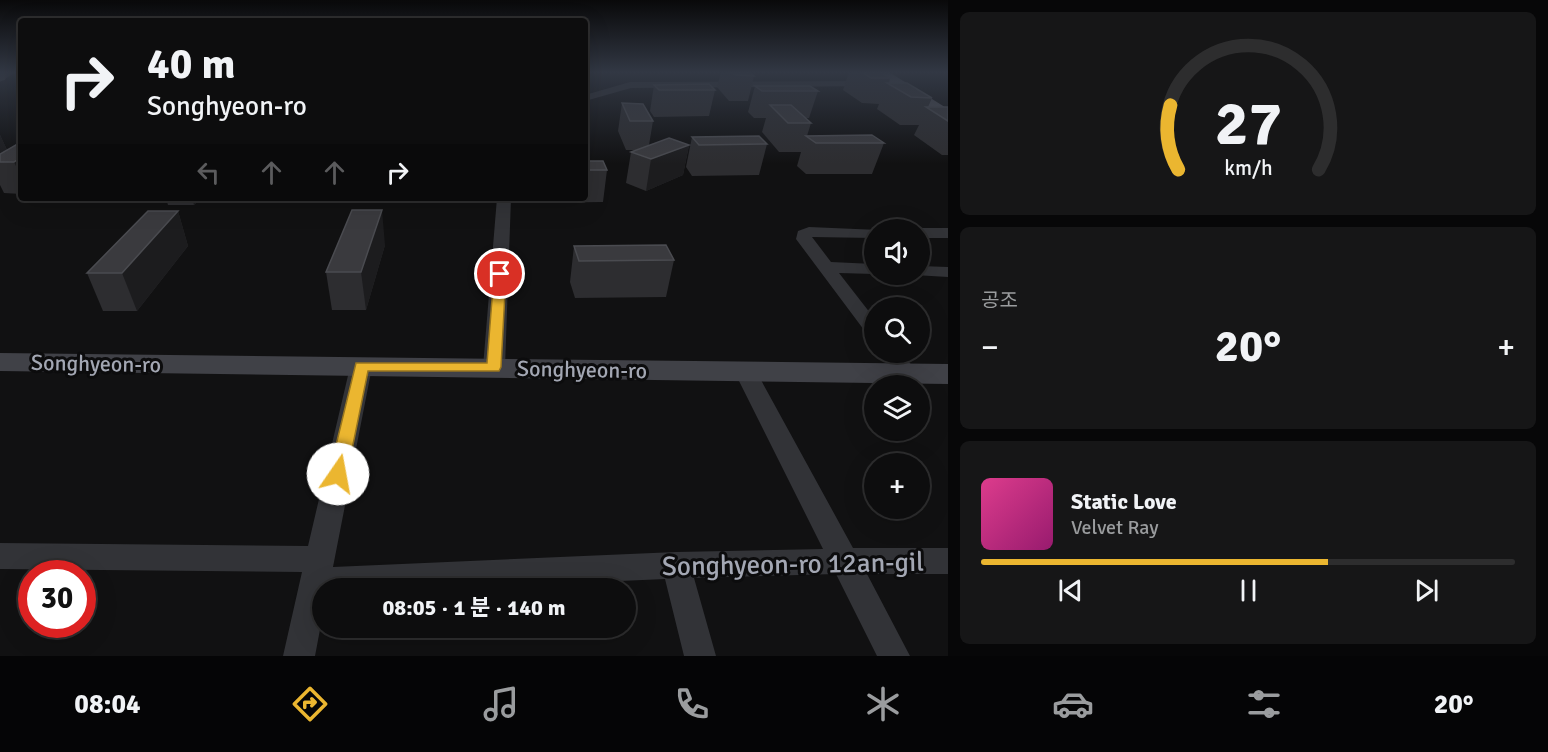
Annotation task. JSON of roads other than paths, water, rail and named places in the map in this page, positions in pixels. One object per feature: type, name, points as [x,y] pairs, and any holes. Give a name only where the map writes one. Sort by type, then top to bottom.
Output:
[{"type":"main road","points":[[929,103],[948,116]]},
{"type":"main road","name":"Songhyeon-ro","points":[[0,362],[745,371],[899,363],[948,374]]},
{"type":"street","points":[[494,367],[504,201]]},
{"type":"street","points":[[864,233],[810,232],[804,234],[804,239],[864,317]]},
{"type":"street","points":[[930,233],[948,233]]},
{"type":"street","points":[[825,267],[864,269]]},
{"type":"street","points":[[930,271],[948,272]]},
{"type":"street","points":[[299,656],[361,367]]},
{"type":"street","points":[[745,371],[894,656]]},
{"type":"street","name":"Songhyeon-ro 12an-gil","points":[[0,556],[317,571],[676,566],[844,560],[948,561]]},
{"type":"street","points":[[676,566],[700,656]]}]
